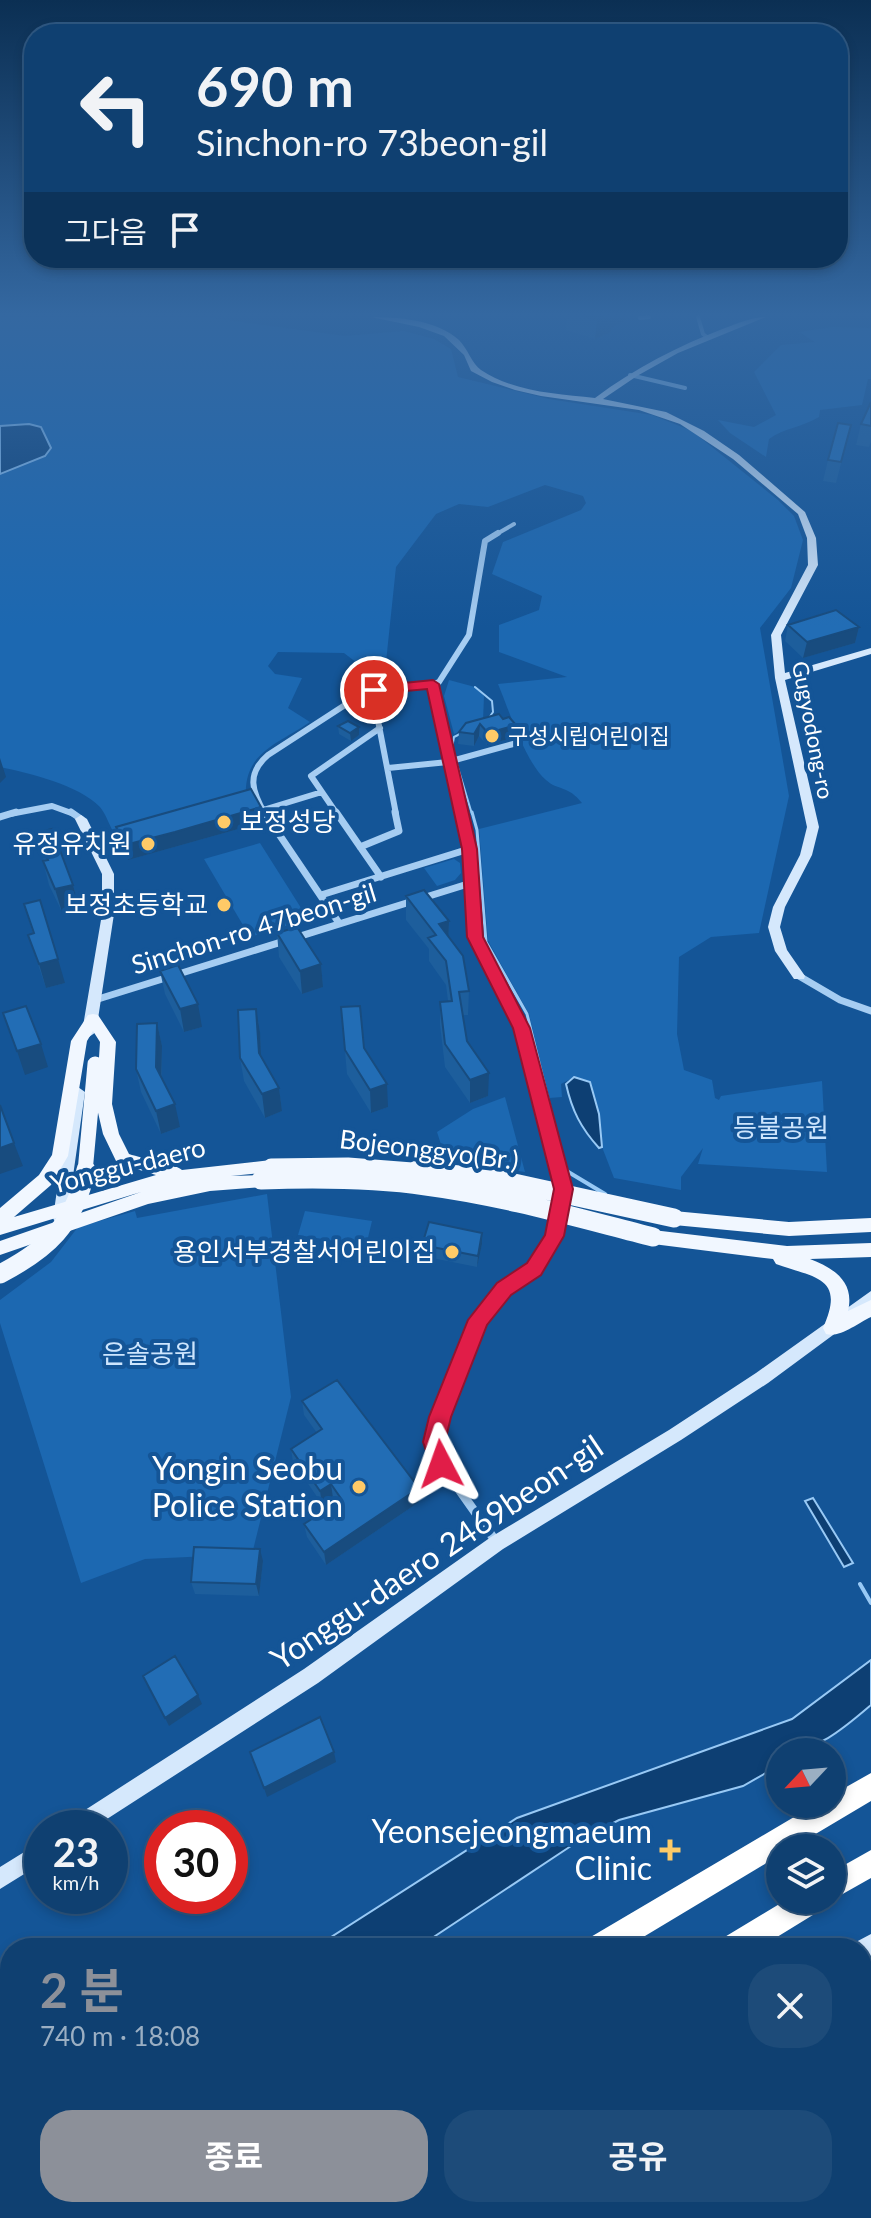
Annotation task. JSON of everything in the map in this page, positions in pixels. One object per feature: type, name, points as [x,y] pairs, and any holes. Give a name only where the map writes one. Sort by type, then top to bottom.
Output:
[{"type":"highway","points":[[616,1938],[871,1786]]},
{"type":"highway","points":[[846,1878],[871,1863]]},
{"type":"highway","points":[[749,1938],[788,1914]]},
{"type":"main road","points":[[0,1274],[40,1250],[61,1228],[79,1201],[87,1177],[98,1039],[93,1019]]},
{"type":"main road","points":[[93,1019],[108,1042],[104,1104],[111,1134],[123,1158],[150,1168],[189,1174]]},
{"type":"main road","points":[[1,1227],[45,1180],[60,1156],[79,1041],[93,1019]]},
{"type":"main road","name":"Bojeonggyo(Br.)","points":[[266,1173],[375,1167],[476,1177],[674,1218],[789,1229],[871,1225]]},
{"type":"main road","points":[[136,1200],[129,1199],[129,1193],[195,1177],[209,1170]]},
{"type":"main road","name":"Yonggu-daero","points":[[1,1227],[189,1174],[209,1170],[266,1173]]},
{"type":"main road","name":"Yonggu-daero","points":[[0,1248],[136,1200],[177,1189],[266,1173]]},
{"type":"main road","name":"Bojeonggyo(Br.)","points":[[266,1173],[399,1182],[481,1196],[653,1237],[738,1249]]},
{"type":"main road","points":[[738,1249],[787,1253],[871,1250]]},
{"type":"main road","points":[[738,1249],[816,1267],[836,1283],[842,1302],[832,1328]]},
{"type":"main road","points":[[832,1328],[871,1308]]},
{"type":"street","name":"Gugyodong-ro","points":[[677,421],[700,430],[801,512],[810,526],[813,565],[776,635],[780,678],[813,827],[806,855],[779,907],[774,927],[781,951],[799,976],[840,1000],[871,1011]]},
{"type":"street","points":[[339,923],[263,810],[252,786],[252,775],[258,763],[365,692],[439,682],[469,635],[485,541],[514,524]]},
{"type":"street","points":[[780,678],[871,651]]},
{"type":"street","points":[[433,684],[469,849],[475,937],[521,1028],[564,1189],[555,1236],[534,1269],[504,1289],[478,1320],[440,1417],[434,1442],[441,1464],[497,1543]]},
{"type":"street","points":[[360,847],[399,831],[375,705],[365,692]]},
{"type":"street","points":[[380,728],[311,776],[381,877]]},
{"type":"street","points":[[388,768],[448,762],[517,743]]},
{"type":"street","points":[[263,810],[322,792]]},
{"type":"street","points":[[0,817],[56,804],[81,819],[108,874],[108,914],[93,1019],[84,1046],[59,1226]]},
{"type":"street","points":[[321,895],[469,849]]},
{"type":"street","name":"Sinchon-ro 47beon-gil","points":[[95,1000],[471,883]]},
{"type":"street","name":"Yonggu-daero 2469beon-gil","points":[[103,1810],[311,1676],[497,1543],[675,1435],[871,1298]]},
{"type":"street","points":[[0,1879],[24,1863]]},
{"type":"green space","name":"등불공원","points":[[0,421],[666,421],[692,431],[778,500],[794,516],[803,540],[791,588],[760,628],[789,796],[759,933],[711,937],[679,957],[677,1034],[684,1070],[712,1080],[715,1098],[719,1100],[721,1096],[822,1081],[827,1172],[698,1164],[703,1148],[681,1177],[681,1190],[614,1178],[602,1147],[599,1114],[590,1082],[574,1077],[561,1084],[562,1097],[549,1098],[529,1014],[488,941],[479,829],[582,803],[572,793],[550,783],[538,772],[524,749],[498,684],[567,677],[499,652],[499,625],[539,610],[542,596],[492,574],[503,542],[581,510],[586,503],[583,496],[545,485],[488,507],[459,504],[436,514],[396,567],[386,662],[361,666],[344,653],[278,652],[268,666],[275,674],[302,678],[288,708],[310,722],[274,744],[256,760],[246,783],[246,798],[115,835],[100,807],[80,792],[39,776],[0,767]]},
{"type":"green space","points":[[718,421],[754,427],[766,421],[812,421],[769,439],[766,457],[730,433]]},
{"type":"green space","points":[[449,680],[475,687],[484,696],[483,721],[454,734],[444,696]]},
{"type":"green space","points":[[260,843],[308,919],[250,937],[204,859]]},
{"type":"green space","points":[[454,859],[460,863],[461,873],[455,880],[437,886],[424,868]]},
{"type":"green space","points":[[505,1097],[525,1172],[446,1160],[437,1132],[473,1109]]},
{"type":"green space","name":"은솔공원","points":[[267,1194],[291,1397],[252,1554],[145,1559],[81,1583],[0,1323],[0,1300],[51,1262],[78,1227],[135,1211],[137,1218]]},
{"type":"green space","points":[[305,1211],[372,1221],[366,1246],[298,1235]]},
{"type":"shaded area","points":[[29,424],[41,427],[51,448],[45,456],[0,474],[0,426]]},
{"type":"shaded area","points":[[574,1077],[590,1082],[599,1114],[602,1147],[599,1148],[587,1133],[574,1111],[566,1084]]},
{"type":"shaded area","points":[[813,1498],[853,1563],[844,1567],[805,1501]]},
{"type":"shaded area","points":[[871,1660],[871,1705],[826,1738],[766,1738],[766,1773],[743,1786],[619,1820],[580,1840],[432,1938],[330,1938],[517,1818],[792,1719]]},
{"type":"building","points":[[863,421],[871,421],[871,426],[861,424]]},
{"type":"building","points":[[838,423],[851,425],[841,462],[828,460]]},
{"type":"building","points":[[836,610],[859,627],[807,642],[788,625]]},
{"type":"building","points":[[499,714],[503,719],[509,717],[516,725],[488,733],[480,724],[474,734],[459,732],[466,723]]},
{"type":"building","points":[[348,721],[359,727],[350,733],[338,726]]},
{"type":"building","points":[[251,789],[261,807],[175,832],[125,845],[116,827]]},
{"type":"building","points":[[52,829],[73,885],[55,889],[43,861],[48,860],[36,833]]},
{"type":"building","points":[[424,890],[449,921],[439,924],[463,956],[469,991],[459,992],[467,1041],[489,1073],[470,1080],[445,1044],[440,1002],[452,1001],[446,961],[428,938],[436,935],[406,896]]},
{"type":"building","points":[[40,900],[58,959],[39,964],[28,935],[34,933],[24,904]]},
{"type":"building","points":[[297,927],[321,964],[300,971],[277,933]]},
{"type":"building","points":[[178,965],[198,1004],[180,1009],[160,971]]},
{"type":"building","points":[[26,1006],[41,1044],[17,1051],[3,1013]]},
{"type":"building","points":[[360,1006],[364,1048],[387,1084],[370,1090],[345,1050],[341,1007]]},
{"type":"building","points":[[256,1009],[259,1053],[279,1088],[262,1094],[240,1058],[238,1010]]},
{"type":"building","points":[[157,1023],[156,1067],[175,1104],[156,1111],[136,1069],[137,1024]]},
{"type":"building","points":[[0,1105],[14,1143],[0,1148]]},
{"type":"building","points":[[429,1222],[482,1233],[478,1256],[422,1245]]},
{"type":"building","name":"Yongin Seobu Police Station","points":[[337,1380],[419,1488],[324,1552],[304,1524],[342,1500],[331,1484],[320,1491],[291,1449],[322,1429],[302,1401]]},
{"type":"building","points":[[194,1547],[260,1549],[256,1584],[191,1582]]},
{"type":"building","points":[[175,1656],[198,1695],[165,1718],[143,1676]]},
{"type":"building","points":[[320,1717],[334,1752],[264,1788],[250,1752]]},
{"type":"waterway","points":[[475,687],[492,701],[493,712],[489,718]]},
{"type":"waterway","points":[[462,733],[454,737],[452,748],[472,814]]},
{"type":"waterway","points":[[472,812],[477,830],[486,942],[527,1014],[566,1170]]},
{"type":"waterway","points":[[566,1170],[605,1194]]},
{"type":"waterway","points":[[860,1584],[871,1603]]},
{"type":"place","name":"구성시립어린이집","points":[[492,736]]},
{"type":"place","name":"보정성당","points":[[224,822]]},
{"type":"place","name":"유정유치원","points":[[148,844]]},
{"type":"place","name":"보정초등학교","points":[[224,905]]},
{"type":"place","name":"용인서부경찰서어린이집","points":[[452,1252]]},
{"type":"place","name":"Yongin Seobu Police Station","points":[[359,1487]]},
{"type":"place","name":"Yeonsejeongmaeum Clinic","points":[[670,1850]]},
{"type":"route","points":[[374,690],[433,684],[469,849],[475,937],[484,960],[512,1004],[521,1028],[564,1189],[555,1236],[534,1269],[504,1289],[478,1320],[440,1417],[434,1442],[441,1464]]}]
